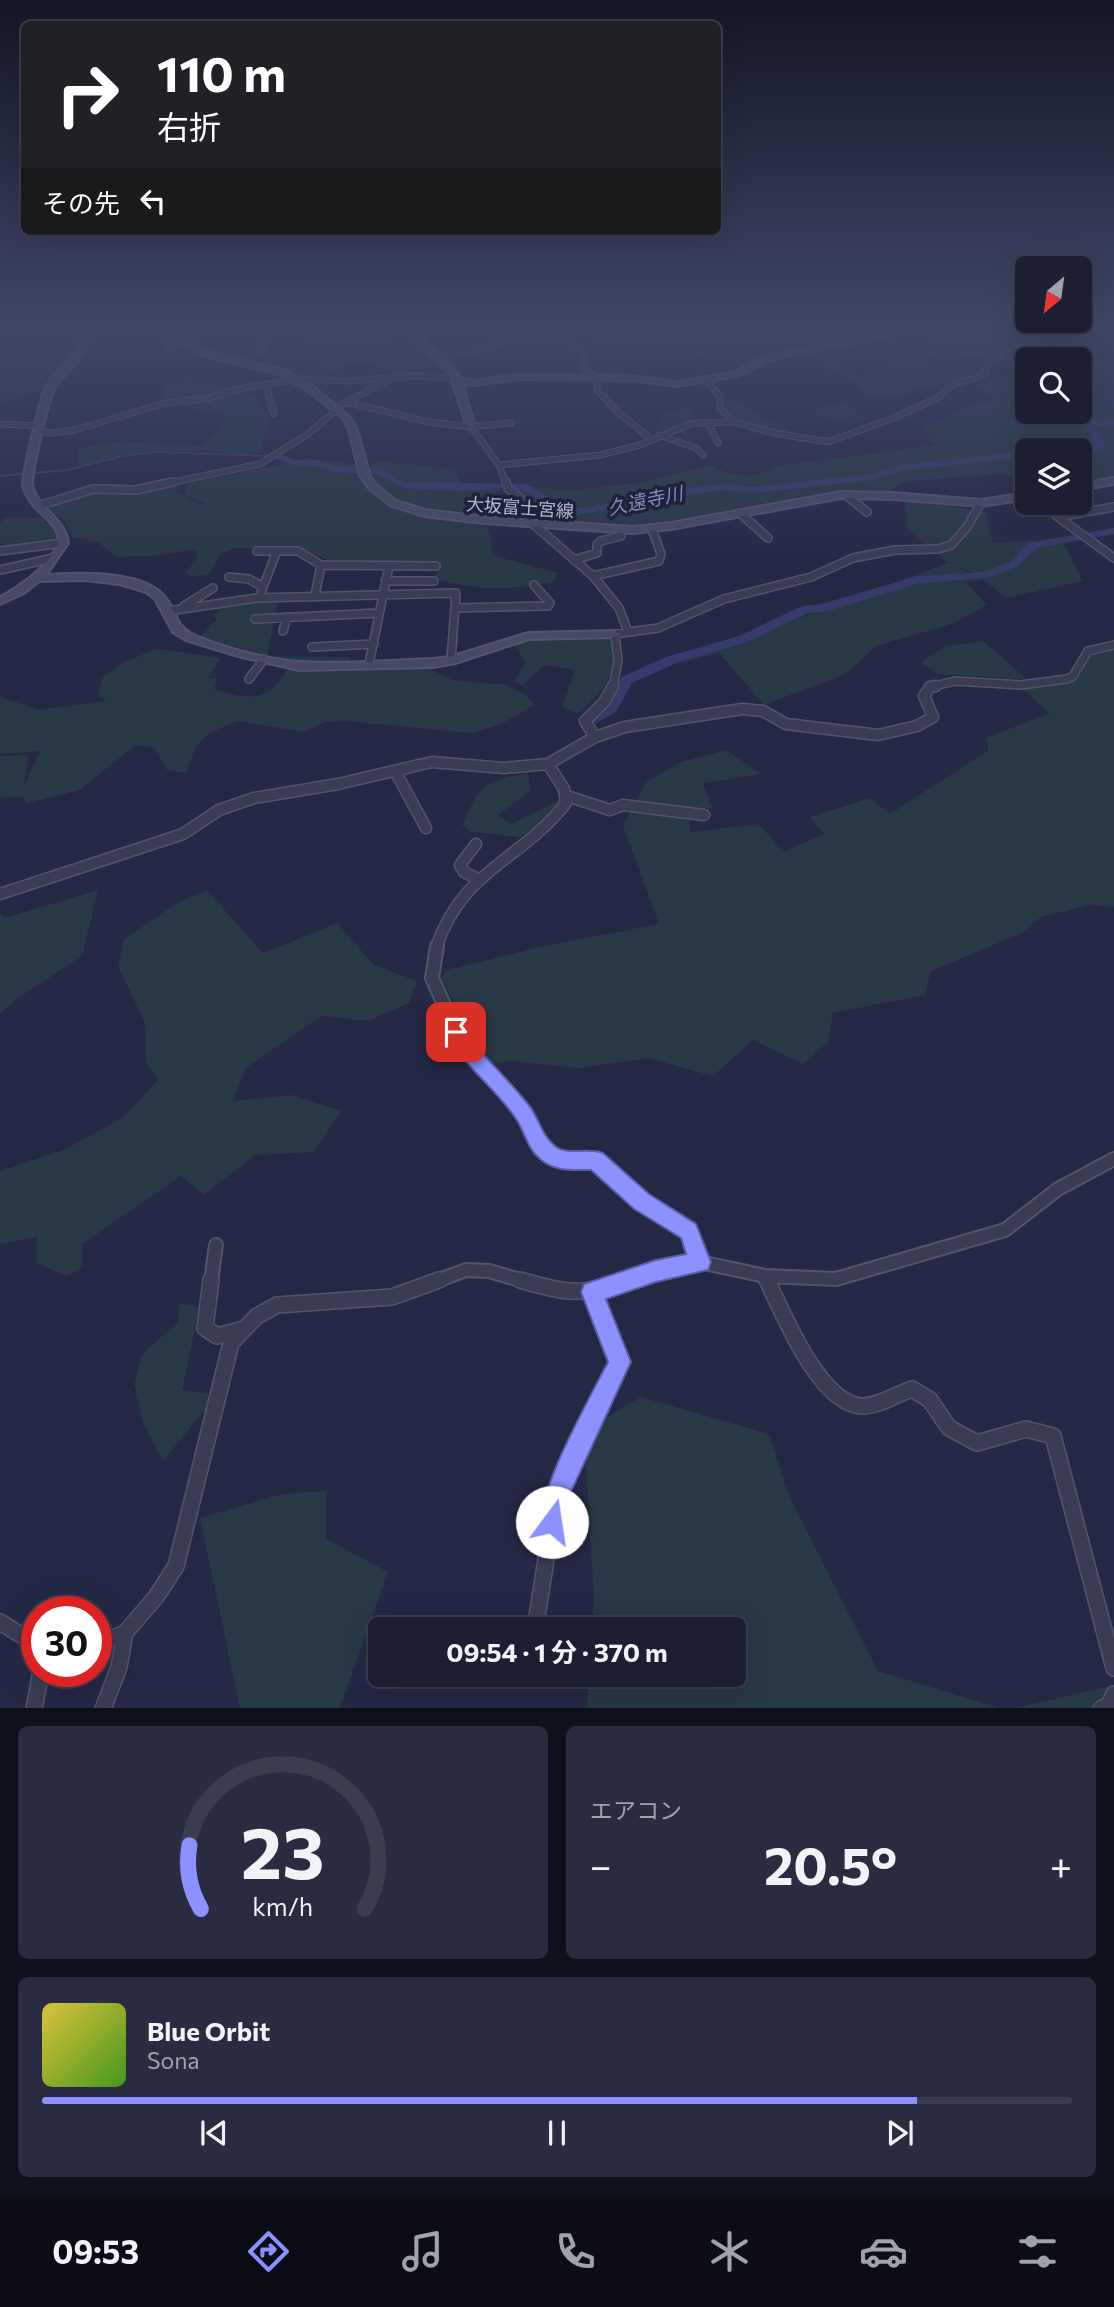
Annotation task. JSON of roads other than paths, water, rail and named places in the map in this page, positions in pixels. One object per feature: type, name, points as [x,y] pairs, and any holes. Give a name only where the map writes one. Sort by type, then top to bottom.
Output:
[{"type":"street","points":[[0,601],[40,578],[63,543],[62,532],[38,506],[28,488],[29,471],[45,405]]},
{"type":"street","points":[[0,424],[39,428],[52,433],[75,430],[159,405]]},
{"type":"street","points":[[271,405],[274,414]]},
{"type":"street","name":"大坂富士宮線","points":[[332,405],[353,430],[364,473],[382,496],[408,509],[446,517],[532,523],[621,535],[846,495],[981,503],[1015,498]]},
{"type":"street","points":[[38,506],[93,489],[136,490],[237,471],[260,464],[308,435],[342,405]]},
{"type":"street","points":[[357,405],[414,419],[471,427],[511,424]]},
{"type":"street","points":[[464,405],[471,427],[499,465],[507,486],[520,498],[532,523],[593,576],[618,608],[628,632]]},
{"type":"street","points":[[612,405],[651,439]]},
{"type":"street","points":[[720,405],[734,422]]},
{"type":"street","points":[[499,465],[582,459],[640,445],[685,425],[708,422],[734,422],[817,441],[838,439],[922,405]]},
{"type":"street","points":[[708,422],[718,443]]},
{"type":"street","points":[[659,435],[696,448],[703,455]]},
{"type":"street","points":[[1092,485],[1114,481]]},
{"type":"street","points":[[846,495],[867,512]]},
{"type":"street","points":[[40,578],[82,578],[135,583],[149,588],[159,597],[172,611],[173,625],[188,637],[299,666],[451,660],[528,636],[615,634],[658,628],[724,599],[811,577],[853,558],[895,550],[937,549],[951,545],[967,527],[981,503]]},
{"type":"street","points":[[1058,517],[1114,507]]},
{"type":"street","points":[[740,513],[768,538]]},
{"type":"street","points":[[1058,517],[1114,558]]},
{"type":"street","points":[[593,576],[659,561],[662,554],[652,528]]},
{"type":"street","points":[[574,560],[597,553],[598,542],[621,535]]},
{"type":"street","points":[[0,551],[63,543]]},
{"type":"street","points":[[257,551],[298,551],[321,565],[436,566]]},
{"type":"street","points":[[259,598],[276,553]]},
{"type":"street","points":[[0,570],[53,558]]},
{"type":"street","points":[[314,595],[321,565]]},
{"type":"street","points":[[369,664],[389,566]]},
{"type":"street","points":[[229,577],[249,579],[263,587]]},
{"type":"street","points":[[385,581],[434,581]]},
{"type":"street","points":[[456,608],[548,606],[550,603],[534,585]]},
{"type":"street","points":[[172,611],[213,588]]},
{"type":"street","points":[[172,611],[259,598],[456,593],[451,660]]},
{"type":"street","points":[[256,619],[379,613]]},
{"type":"street","points":[[283,631],[287,617]]},
{"type":"street","points":[[595,737],[585,721],[587,715],[604,703],[620,668],[615,634]]},
{"type":"street","points":[[312,647],[374,644]]},
{"type":"street","points":[[0,894],[183,834],[219,810],[254,798],[338,784],[432,762],[504,768],[548,764],[595,737],[625,727],[743,709],[763,711],[786,724],[814,729],[878,735],[890,733],[925,723],[933,717],[924,696],[930,687],[955,681],[1021,685],[1067,679],[1073,676],[1088,651],[1114,645]]},
{"type":"street","points":[[249,679],[264,659]]},
{"type":"street","points":[[548,764],[567,796],[566,803],[548,826],[478,879],[448,919],[433,959],[432,978],[435,989],[462,1045],[524,1114],[535,1137],[547,1153],[560,1160],[595,1160],[642,1201],[689,1231],[700,1262]]},
{"type":"street","points":[[395,771],[426,828]]},
{"type":"street","points":[[567,796],[610,810],[623,805],[704,814]]},
{"type":"street","points":[[476,844],[460,865],[464,872],[478,879]]},
{"type":"street","points":[[112,1639],[125,1633],[156,1597],[176,1566],[193,1506],[230,1343],[257,1316],[277,1305],[392,1297],[466,1270],[489,1271],[564,1292],[592,1292],[656,1271],[700,1262],[765,1276],[836,1279],[1005,1230],[1058,1189],[1114,1159]]},
{"type":"street","points":[[216,1245],[205,1328],[217,1336],[245,1329]]},
{"type":"street","points":[[765,1276],[818,1376],[846,1403],[861,1406],[912,1389],[930,1400],[949,1428],[977,1443],[1026,1429],[1053,1436],[1114,1668]]},
{"type":"street","points":[[537,1617],[556,1497],[620,1362],[592,1292]]},
{"type":"street","points":[[0,1622],[21,1635]]},
{"type":"street","points":[[103,1708],[119,1667],[125,1633]]},
{"type":"street","points":[[34,1708],[38,1687]]},
{"type":"street","points":[[1103,1708],[1110,1705],[1114,1693]]},
{"type":"waterway","name":"久遠寺川","points":[[1092,450],[1101,448],[1101,444],[1090,423],[1114,424]]},
{"type":"waterway","points":[[0,476],[67,470],[123,456],[156,452],[270,456]]},
{"type":"waterway","name":"久遠寺川","points":[[272,455],[295,463],[311,462],[334,469],[379,471],[402,485],[526,487],[562,509],[579,512],[620,504],[637,505],[691,491],[725,487],[754,490],[873,477],[899,468],[1015,455]]},
{"type":"waterway","points":[[594,719],[611,709],[627,680],[671,660],[743,639],[806,609],[824,608],[917,580],[986,575],[1014,564],[1032,545],[1114,531]]}]
